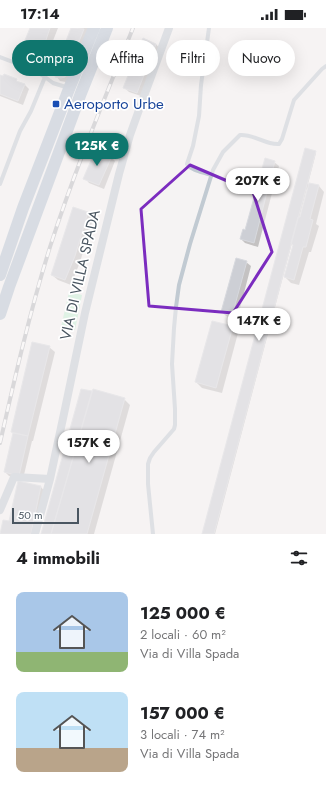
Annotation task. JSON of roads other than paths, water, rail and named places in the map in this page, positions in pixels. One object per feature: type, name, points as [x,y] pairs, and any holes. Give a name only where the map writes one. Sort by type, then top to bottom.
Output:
[{"type":"main road","points":[[0,275],[69,89],[94,28]]},
{"type":"main road","points":[[0,314],[106,28]]},
{"type":"street","name":"VIA DI VILLA SPADA","points":[[35,534],[50,479],[85,313],[119,174],[134,122],[170,28]]},
{"type":"street","points":[[69,89],[81,93]]},
{"type":"street","points":[[0,510],[14,477],[50,479]]},
{"type":"lane","points":[[209,28],[198,116],[193,146],[187,164],[193,169],[211,175]]},
{"type":"lane","points":[[0,57],[34,70],[53,83],[69,89]]},
{"type":"lane","points":[[153,534],[148,464],[150,458],[174,429],[175,425],[172,364],[176,307],[184,265],[211,175],[223,152],[240,135],[252,136],[273,144],[279,144],[282,139],[294,100],[326,66]]},
{"type":"lane","points":[[0,184],[20,131],[31,111],[45,77]]},
{"type":"railway","points":[[0,443],[29,320],[50,247],[79,164],[133,28]]},
{"type":"place","name":"Aeroporto Urbe","points":[[56,104]]}]
